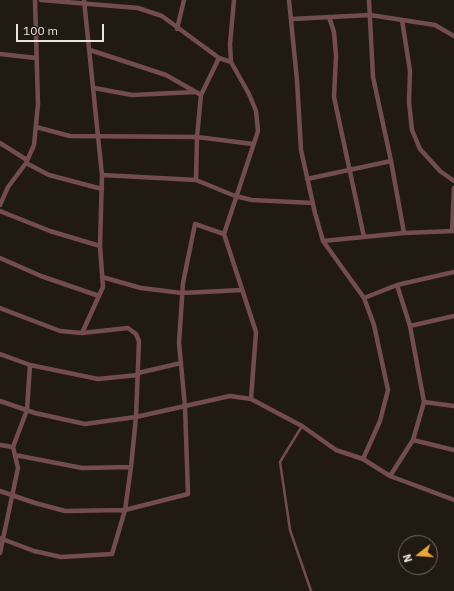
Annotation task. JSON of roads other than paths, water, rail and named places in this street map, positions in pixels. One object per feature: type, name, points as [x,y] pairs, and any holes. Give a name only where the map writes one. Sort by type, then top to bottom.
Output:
[{"type":"street","points":[[0,205],[8,187],[26,162],[34,145],[38,104],[35,0]]},
{"type":"street","points":[[41,0],[84,2],[138,8],[162,16],[177,29],[220,58],[231,62]]},
{"type":"street","points":[[177,29],[184,0]]},
{"type":"street","points":[[234,0],[230,44],[231,62],[249,94],[256,111],[258,131],[235,196],[224,234],[256,332],[250,398]]},
{"type":"street","points":[[289,0],[297,80],[301,150],[313,203],[323,241],[364,298],[374,325],[388,390],[380,421],[363,459]]},
{"type":"street","points":[[369,0],[373,77],[391,161],[404,233]]},
{"type":"street","points":[[82,333],[103,288],[100,246],[102,176],[84,2]]},
{"type":"street","points":[[292,19],[370,15],[435,25],[454,36]]},
{"type":"street","points":[[329,17],[334,32],[336,56],[334,97],[364,237]]},
{"type":"street","points":[[402,20],[410,71],[409,102],[412,130],[420,149],[440,171],[454,181]]},
{"type":"street","points":[[90,50],[166,74],[200,95]]},
{"type":"street","points":[[0,54],[36,58]]},
{"type":"street","points":[[196,180],[200,95],[220,58]]},
{"type":"street","points":[[94,88],[132,95],[196,92]]},
{"type":"street","points":[[36,127],[70,136],[197,137],[253,144]]},
{"type":"street","points":[[0,142],[26,162],[49,174],[102,189]]},
{"type":"street","points":[[307,179],[391,161]]},
{"type":"street","points":[[102,176],[196,180],[235,196],[252,200],[313,203]]},
{"type":"street","points":[[323,241],[404,233],[453,231],[454,188]]},
{"type":"street","points":[[0,211],[50,231],[100,246]]},
{"type":"street","points":[[0,491],[12,496],[65,511],[125,510],[188,494],[185,406],[179,343],[182,293],[195,224],[224,234]]},
{"type":"street","points":[[0,258],[41,276],[99,296]]},
{"type":"street","points":[[364,298],[397,285],[454,272]]},
{"type":"street","points":[[102,277],[141,288],[182,293],[242,290]]},
{"type":"street","points":[[390,476],[413,440],[424,402],[410,326],[397,285]]},
{"type":"street","points":[[0,308],[60,331],[82,333],[128,328],[136,334],[139,341],[136,417],[131,466],[125,510],[112,554],[61,557],[34,551],[2,538]]},
{"type":"street","points":[[410,326],[454,316]]},
{"type":"street","points":[[0,354],[30,365],[98,379],[138,374],[181,363]]},
{"type":"street","points":[[0,553],[18,468],[13,447],[26,410],[30,365]]},
{"type":"street","points":[[0,401],[26,410],[85,424],[136,417],[230,396],[250,398],[302,426],[336,450],[363,459],[390,476],[454,500]]},
{"type":"street","points":[[424,402],[454,406]]},
{"type":"street","points":[[413,440],[454,450]]},
{"type":"street","points":[[0,445],[13,447]]},
{"type":"street","points":[[15,455],[82,468],[131,466]]},
{"type":"lane","points":[[302,426],[280,462],[290,530],[311,591]]}]
